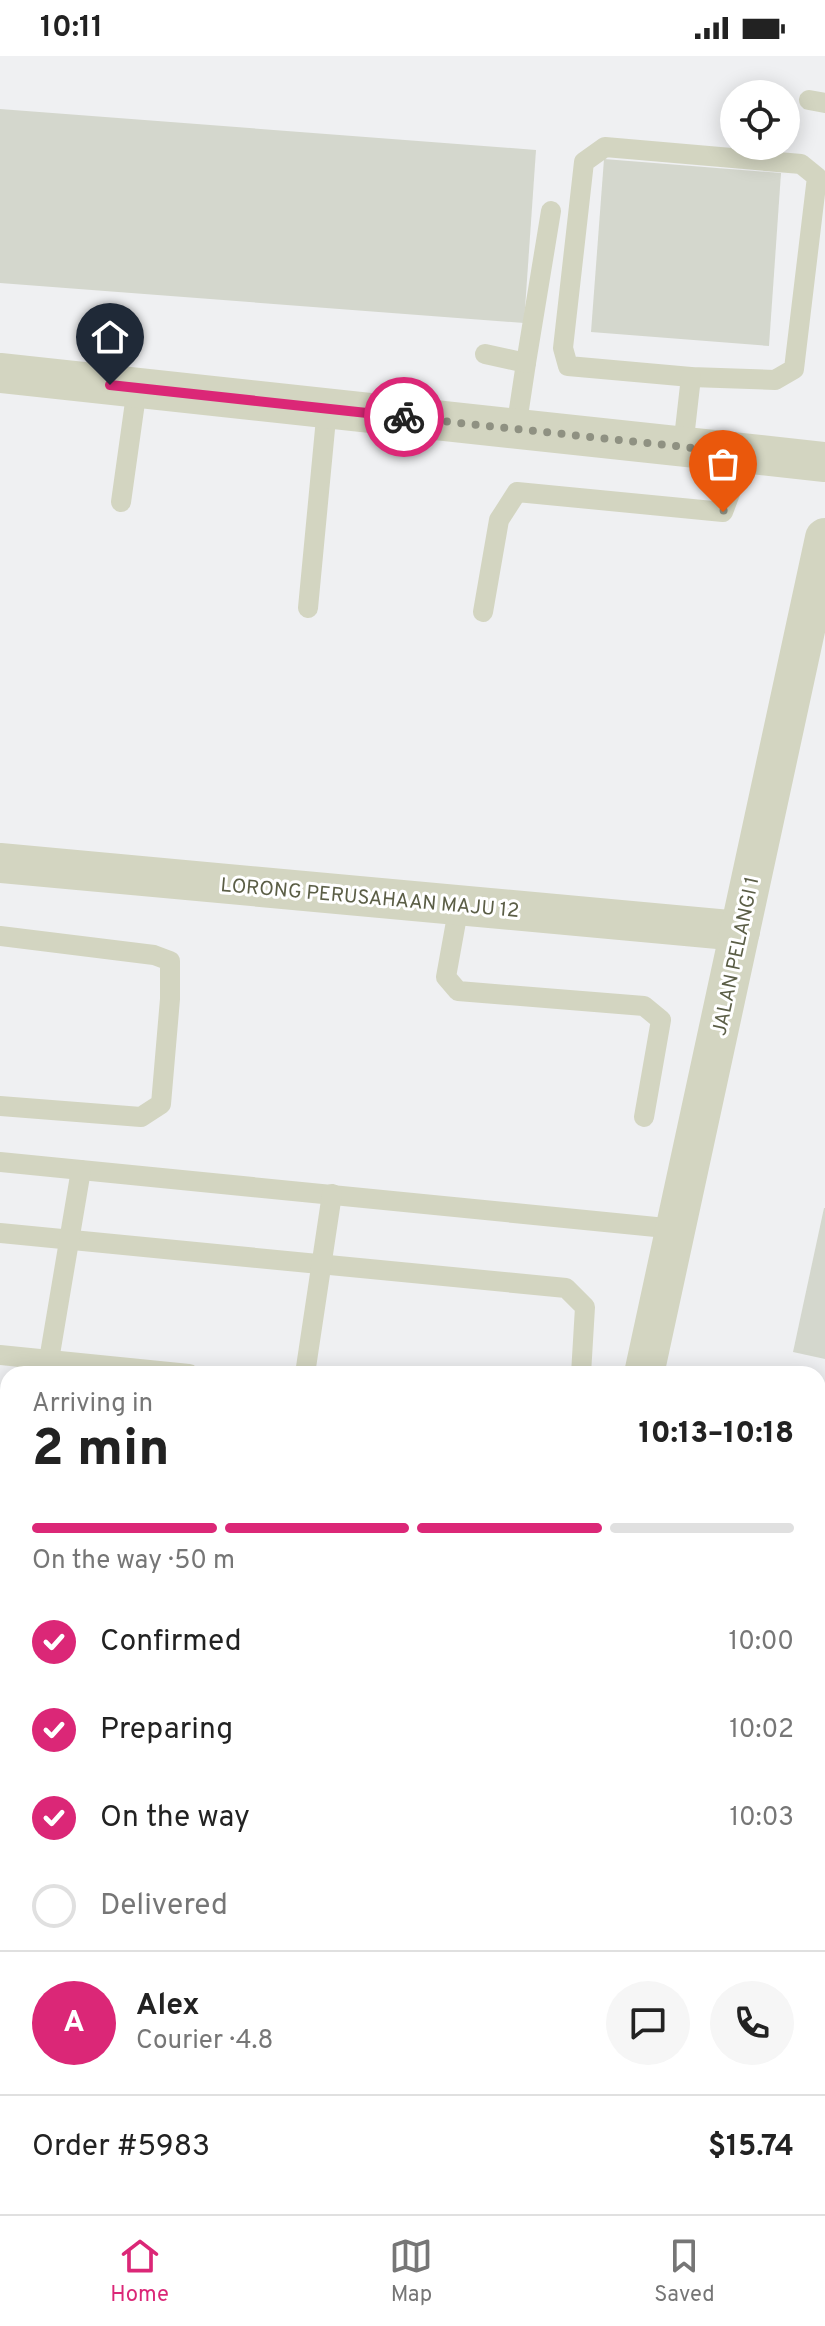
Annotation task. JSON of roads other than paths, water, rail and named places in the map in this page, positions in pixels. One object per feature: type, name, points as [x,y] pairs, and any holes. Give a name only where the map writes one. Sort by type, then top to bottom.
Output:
[{"type":"street","points":[[0,373],[825,462]]},
{"type":"street","name":"JALAN PELANGI 1","points":[[646,1366],[825,538]]},
{"type":"street","name":"LORONG PERUSAHAAN MAJU 12","points":[[0,866],[740,931]]},
{"type":"lane","points":[[605,147],[801,164],[817,177],[794,369],[775,380],[691,377],[568,366],[563,348],[584,162],[605,147]]},
{"type":"lane","points":[[516,429],[551,211]]},
{"type":"lane","points":[[485,354],[526,363]]},
{"type":"lane","points":[[683,447],[691,377]]},
{"type":"lane","points":[[121,502],[137,388]]},
{"type":"lane","points":[[308,608],[327,408]]},
{"type":"lane","points":[[483,612],[499,520],[517,492],[723,512],[732,488],[731,452]]},
{"type":"lane","points":[[459,905],[446,977],[458,991],[644,1006],[661,1020],[644,1117]]},
{"type":"lane","points":[[0,936],[154,955],[170,961],[161,1104],[141,1117],[0,1106]]},
{"type":"lane","points":[[0,1162],[676,1229]]},
{"type":"lane","points":[[49,1360],[81,1170]]},
{"type":"lane","points":[[306,1366],[332,1194]]},
{"type":"lane","points":[[0,1233],[566,1288],[585,1307],[581,1366]]},
{"type":"lane","points":[[0,1355],[109,1366]]}]
